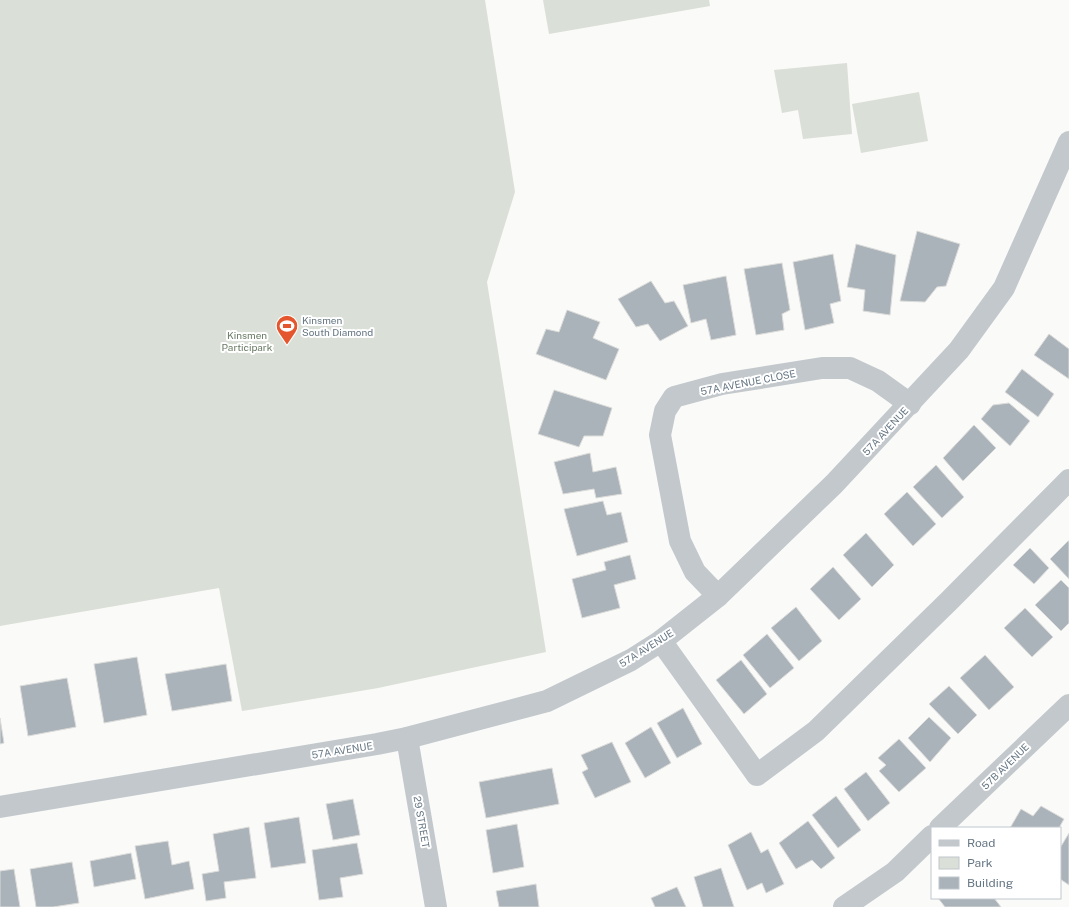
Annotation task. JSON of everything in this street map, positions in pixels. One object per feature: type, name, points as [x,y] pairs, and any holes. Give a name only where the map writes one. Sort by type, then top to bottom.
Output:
[{"type":"street","name":"57A AVENUE","points":[[0,807],[407,738],[547,701],[631,660],[662,641],[718,596],[834,484],[959,350],[1004,288],[1069,142]]},
{"type":"street","name":"57A AVENUE CLOSE","points":[[718,596],[695,572],[680,541],[660,435],[665,411],[674,397],[730,383],[822,368],[850,368],[878,381],[910,404]]},
{"type":"street","points":[[662,641],[757,775],[816,731],[955,596],[1069,480]]},
{"type":"street","name":"57B AVENUE","points":[[941,827],[1069,705]]},
{"type":"street","name":"29 STREET","points":[[407,738],[436,907]]},
{"type":"street","points":[[844,907],[895,872],[931,837]]},
{"type":"green space","name":"Kinsmen Participark","points":[[0,0],[485,0],[515,192],[487,282],[546,652],[378,688],[242,711],[219,588],[0,626]]},
{"type":"green space","points":[[543,0],[709,0],[710,6],[549,34]]},
{"type":"green space","points":[[847,63],[852,134],[803,139],[798,110],[782,113],[774,70]]},
{"type":"green space","points":[[919,92],[928,141],[861,153],[852,104]]},
{"type":"building","points":[[917,231],[960,244],[946,286],[937,287],[925,302],[900,301]]},
{"type":"building","points":[[856,244],[896,255],[890,315],[863,311],[865,290],[847,287]]},
{"type":"building","points":[[833,254],[841,301],[830,304],[834,323],[805,330],[793,262]]},
{"type":"building","points":[[782,263],[790,310],[782,314],[784,330],[756,335],[744,269]]},
{"type":"building","points":[[726,276],[736,335],[711,340],[706,319],[691,323],[683,285]]},
{"type":"building","points":[[651,281],[665,303],[674,301],[688,326],[660,341],[648,324],[636,327],[618,299]]},
{"type":"building","points":[[567,310],[600,322],[593,338],[619,349],[606,380],[536,354],[546,329],[559,332]]},
{"type":"building","points":[[1049,334],[1069,349],[1069,379],[1034,355]]},
{"type":"building","points":[[1022,369],[1054,394],[1038,417],[1005,392]]},
{"type":"building","points":[[554,390],[612,408],[603,436],[584,436],[579,447],[538,434]]},
{"type":"building","points":[[1009,403],[1030,421],[1010,446],[981,419],[993,405]]},
{"type":"building","points":[[974,425],[996,448],[963,481],[943,458]]},
{"type":"building","points":[[590,453],[593,472],[616,467],[622,494],[596,498],[594,489],[563,494],[554,462]]},
{"type":"building","points":[[936,465],[964,497],[942,518],[913,487]]},
{"type":"building","points":[[907,492],[936,524],[913,546],[884,514]]},
{"type":"building","points":[[603,501],[607,515],[621,512],[628,542],[577,556],[564,509]]},
{"type":"building","points":[[866,533],[894,565],[872,587],[843,555]]},
{"type":"building","points":[[1069,541],[1069,579],[1050,559]]},
{"type":"building","points":[[1030,548],[1049,568],[1034,584],[1013,565]]},
{"type":"building","points":[[630,555],[636,579],[614,585],[620,608],[582,618],[572,579],[606,570],[604,562]]},
{"type":"building","points":[[833,567],[861,599],[839,620],[810,589]]},
{"type":"building","points":[[1061,580],[1069,588],[1069,623],[1061,631],[1035,605]]},
{"type":"building","points":[[796,607],[822,641],[799,661],[771,628]]},
{"type":"building","points":[[1025,608],[1053,637],[1032,657],[1004,628]]},
{"type":"building","points":[[767,634],[794,668],[770,688],[743,655]]},
{"type":"building","points":[[985,655],[1014,687],[989,710],[960,678]]},
{"type":"building","points":[[137,657],[147,715],[104,723],[94,664]]},
{"type":"building","points":[[741,660],[767,694],[744,714],[716,680]]},
{"type":"building","points":[[226,664],[232,701],[172,711],[165,674]]},
{"type":"building","points":[[67,678],[76,727],[28,736],[20,686]]},
{"type":"building","points":[[949,686],[977,715],[958,734],[929,704]]},
{"type":"building","points":[[683,708],[702,744],[677,758],[657,723]]},
{"type":"building","points":[[929,717],[951,738],[930,762],[908,738]]},
{"type":"building","points":[[0,718],[4,743],[0,744]]},
{"type":"building","points":[[651,727],[671,763],[645,778],[625,743]]},
{"type":"building","points":[[899,739],[926,768],[899,792],[879,771],[886,765],[878,758]]},
{"type":"building","points":[[612,742],[631,782],[595,798],[582,772],[588,769],[581,755]]},
{"type":"building","points":[[552,768],[559,804],[486,818],[479,782]]},
{"type":"building","points":[[866,772],[890,803],[868,821],[844,789]]},
{"type":"building","points":[[836,796],[861,830],[838,848],[812,815]]},
{"type":"building","points":[[353,799],[360,835],[333,840],[326,804]]},
{"type":"building","points":[[1041,806],[1064,819],[1060,827],[1011,827],[1021,809],[1033,816]]},
{"type":"building","points":[[299,817],[306,863],[271,868],[264,823]]},
{"type":"building","points":[[808,821],[835,858],[821,869],[812,860],[796,869],[779,843]]},
{"type":"building","points":[[517,824],[524,867],[493,873],[486,830]]},
{"type":"building","points":[[249,827],[256,878],[224,882],[226,898],[206,901],[202,874],[219,871],[213,834]]},
{"type":"building","points":[[751,832],[761,853],[768,849],[784,884],[766,893],[762,883],[747,890],[728,845]]},
{"type":"building","points":[[1069,833],[1069,885],[1061,880],[1061,846]]},
{"type":"building","points":[[168,841],[172,865],[189,861],[194,889],[145,899],[135,846]]},
{"type":"building","points":[[357,843],[363,874],[340,878],[343,897],[319,900],[312,850]]},
{"type":"building","points":[[131,853],[136,879],[94,887],[90,861]]},
{"type":"building","points":[[72,862],[79,903],[53,907],[36,907],[30,869]]},
{"type":"building","points":[[721,868],[734,907],[703,907],[694,877]]},
{"type":"building","points":[[14,869],[20,907],[0,907],[0,871]]},
{"type":"building","points":[[536,884],[539,907],[499,907],[496,891]]},
{"type":"building","points":[[677,887],[686,907],[655,907],[651,898]]},
{"type":"building","points":[[939,899],[995,899],[1001,907],[945,907]]},
{"type":"place","name":"Kinsmen South Diamond","points":[[287,346]]}]
